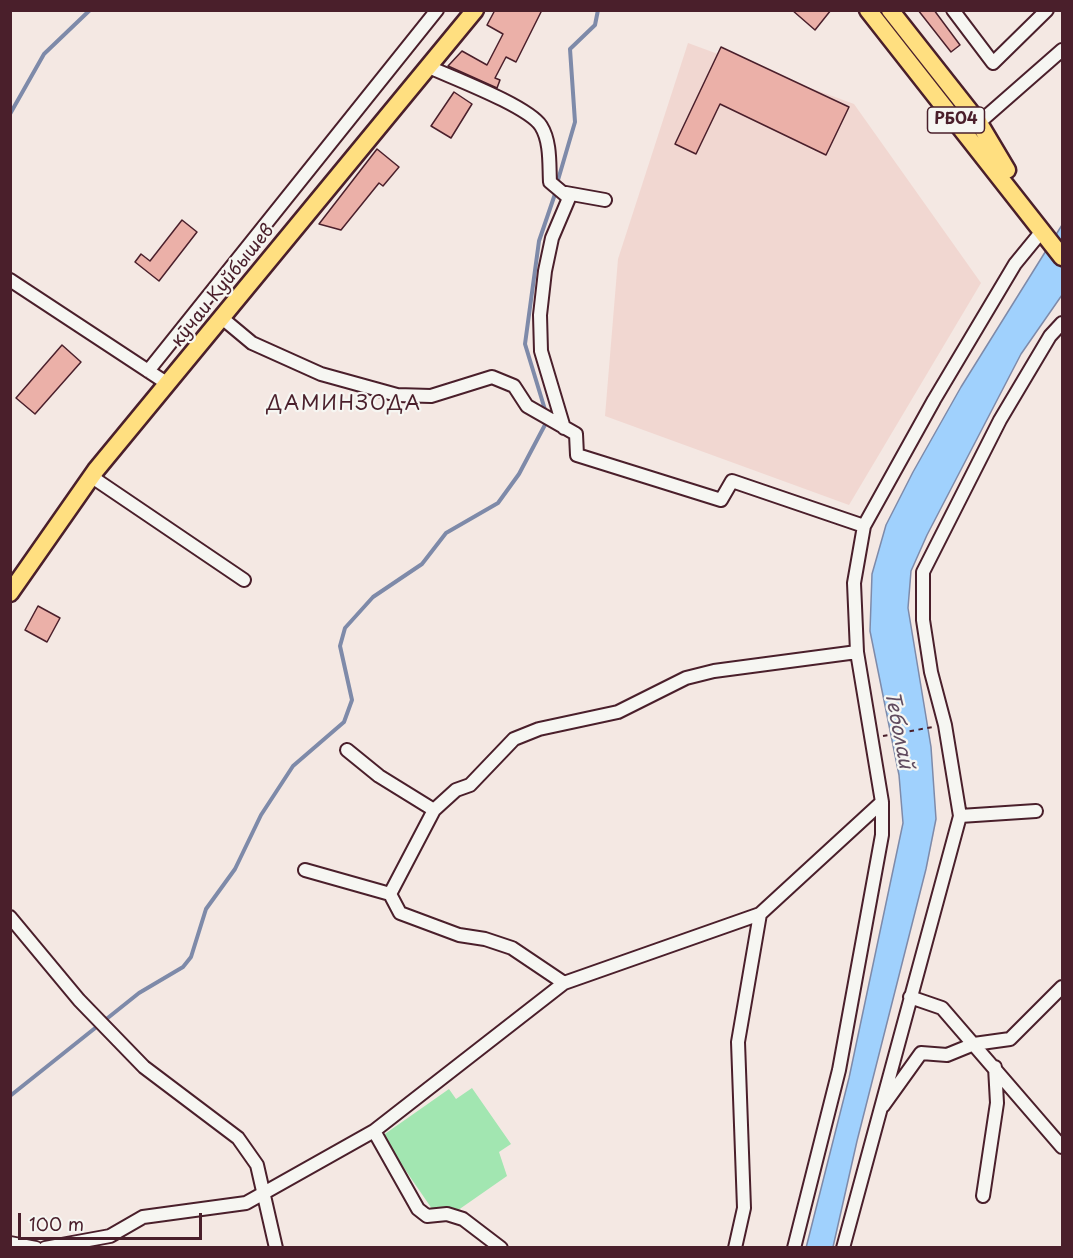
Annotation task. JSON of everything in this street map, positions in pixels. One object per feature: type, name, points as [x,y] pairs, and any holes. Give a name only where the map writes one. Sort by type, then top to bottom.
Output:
[{"type":"main road","name":"кӯчаи Куйбышев","points":[[10,593],[92,477],[475,10]]},
{"type":"main road","name":"РБ04","points":[[868,10],[973,128]]},
{"type":"main road","name":"РБ04","points":[[890,10],[1062,257]]},
{"type":"street","points":[[148,371],[437,10]]},
{"type":"street","points":[[953,10],[993,63],[1047,10]]},
{"type":"street","points":[[973,128],[1062,50]]},
{"type":"street","points":[[429,67],[517,108],[541,126],[548,146],[550,182],[566,193],[605,200]]},
{"type":"street","points":[[559,424],[542,351],[540,315],[545,271],[552,238],[569,198],[566,193]]},
{"type":"street","points":[[794,1248],[839,1070],[882,835],[882,802],[857,652],[854,583],[864,526],[934,400],[1015,264],[1042,231]]},
{"type":"street","points":[[10,280],[168,384]]},
{"type":"street","points":[[222,318],[252,342],[321,374],[396,395],[431,396],[492,377],[513,386],[527,406],[576,434],[577,455],[721,500],[732,481],[864,526]]},
{"type":"street","points":[[843,1248],[960,816],[945,725],[931,672],[923,620],[923,572],[1000,420],[1050,336],[1062,323]]},
{"type":"street","points":[[92,477],[244,580]]},
{"type":"street","points":[[390,894],[434,810],[456,790],[470,785],[514,739],[539,729],[618,712],[686,678],[714,671],[857,652]]},
{"type":"street","points":[[347,750],[379,776],[434,810]]},
{"type":"street","points":[[45,1248],[110,1236],[143,1216],[246,1203],[374,1131],[564,983],[760,914],[882,802]]},
{"type":"street","points":[[960,816],[1036,811]]},
{"type":"street","points":[[305,870],[390,894],[400,913],[459,935],[485,939],[512,948],[564,983]]},
{"type":"street","points":[[735,1248],[744,1208],[738,1042],[760,914]]},
{"type":"street","points":[[10,916],[97,1019],[144,1067],[238,1138],[257,1165],[276,1248]]},
{"type":"street","points":[[878,1113],[921,1053],[947,1054],[975,1044],[1010,1039],[1062,987]]},
{"type":"street","points":[[910,997],[942,1008],[1062,1147]]},
{"type":"street","points":[[983,1196],[998,1103],[995,1067]]},
{"type":"street","points":[[374,1131],[418,1209],[427,1216],[447,1214],[463,1219],[501,1248]]},
{"type":"street","points":[[10,1244],[36,1248]]},
{"type":"path","points":[[880,736],[935,726]]},
{"type":"shaded area","points":[[688,43],[854,104],[981,283],[849,505],[605,416],[618,259]]},
{"type":"green space","points":[[472,1088],[511,1144],[499,1152],[507,1176],[441,1222],[382,1136],[449,1089],[456,1099]]},
{"type":"water","name":"Теболай","points":[[1062,225],[1062,295],[1021,354],[927,535],[911,571],[908,608],[931,747],[936,819],[926,869],[857,1141],[833,1247],[806,1248],[849,1078],[903,823],[899,775],[870,631],[872,574],[886,525],[913,472],[961,387]]},
{"type":"building","points":[[495,10],[542,10],[516,62],[506,57],[495,78],[500,80],[497,88],[448,66],[462,51],[487,65],[503,34],[487,25]]},
{"type":"building","points":[[792,10],[831,10],[815,30]]},
{"type":"building","points":[[918,10],[934,10],[960,45],[951,52]]},
{"type":"building","points":[[721,47],[849,107],[826,155],[720,104],[696,154],[675,144]]},
{"type":"building","points":[[454,92],[472,104],[451,138],[431,126]]},
{"type":"building","points":[[377,149],[399,167],[383,186],[379,183],[341,230],[319,224]]},
{"type":"building","points":[[182,220],[197,232],[159,281],[135,262],[141,254],[150,261]]},
{"type":"building","points":[[62,345],[81,362],[35,414],[16,398]]},
{"type":"building","points":[[38,606],[60,618],[47,642],[25,630]]},
{"type":"waterway","points":[[10,114],[44,54],[90,10]]},
{"type":"waterway","points":[[558,180],[575,122],[570,49],[595,25],[598,10]]},
{"type":"waterway","points":[[546,413],[525,344],[539,241],[555,194]]},
{"type":"waterway","points":[[10,1096],[139,993],[183,967],[191,957],[206,909],[235,869],[261,815],[293,766],[344,722],[352,700],[340,646],[345,628],[373,597],[422,564],[446,533],[498,503],[519,474],[547,421]]},
{"type":"district","name":"ДАМИНЗОДА","points":[[344,404]]}]
